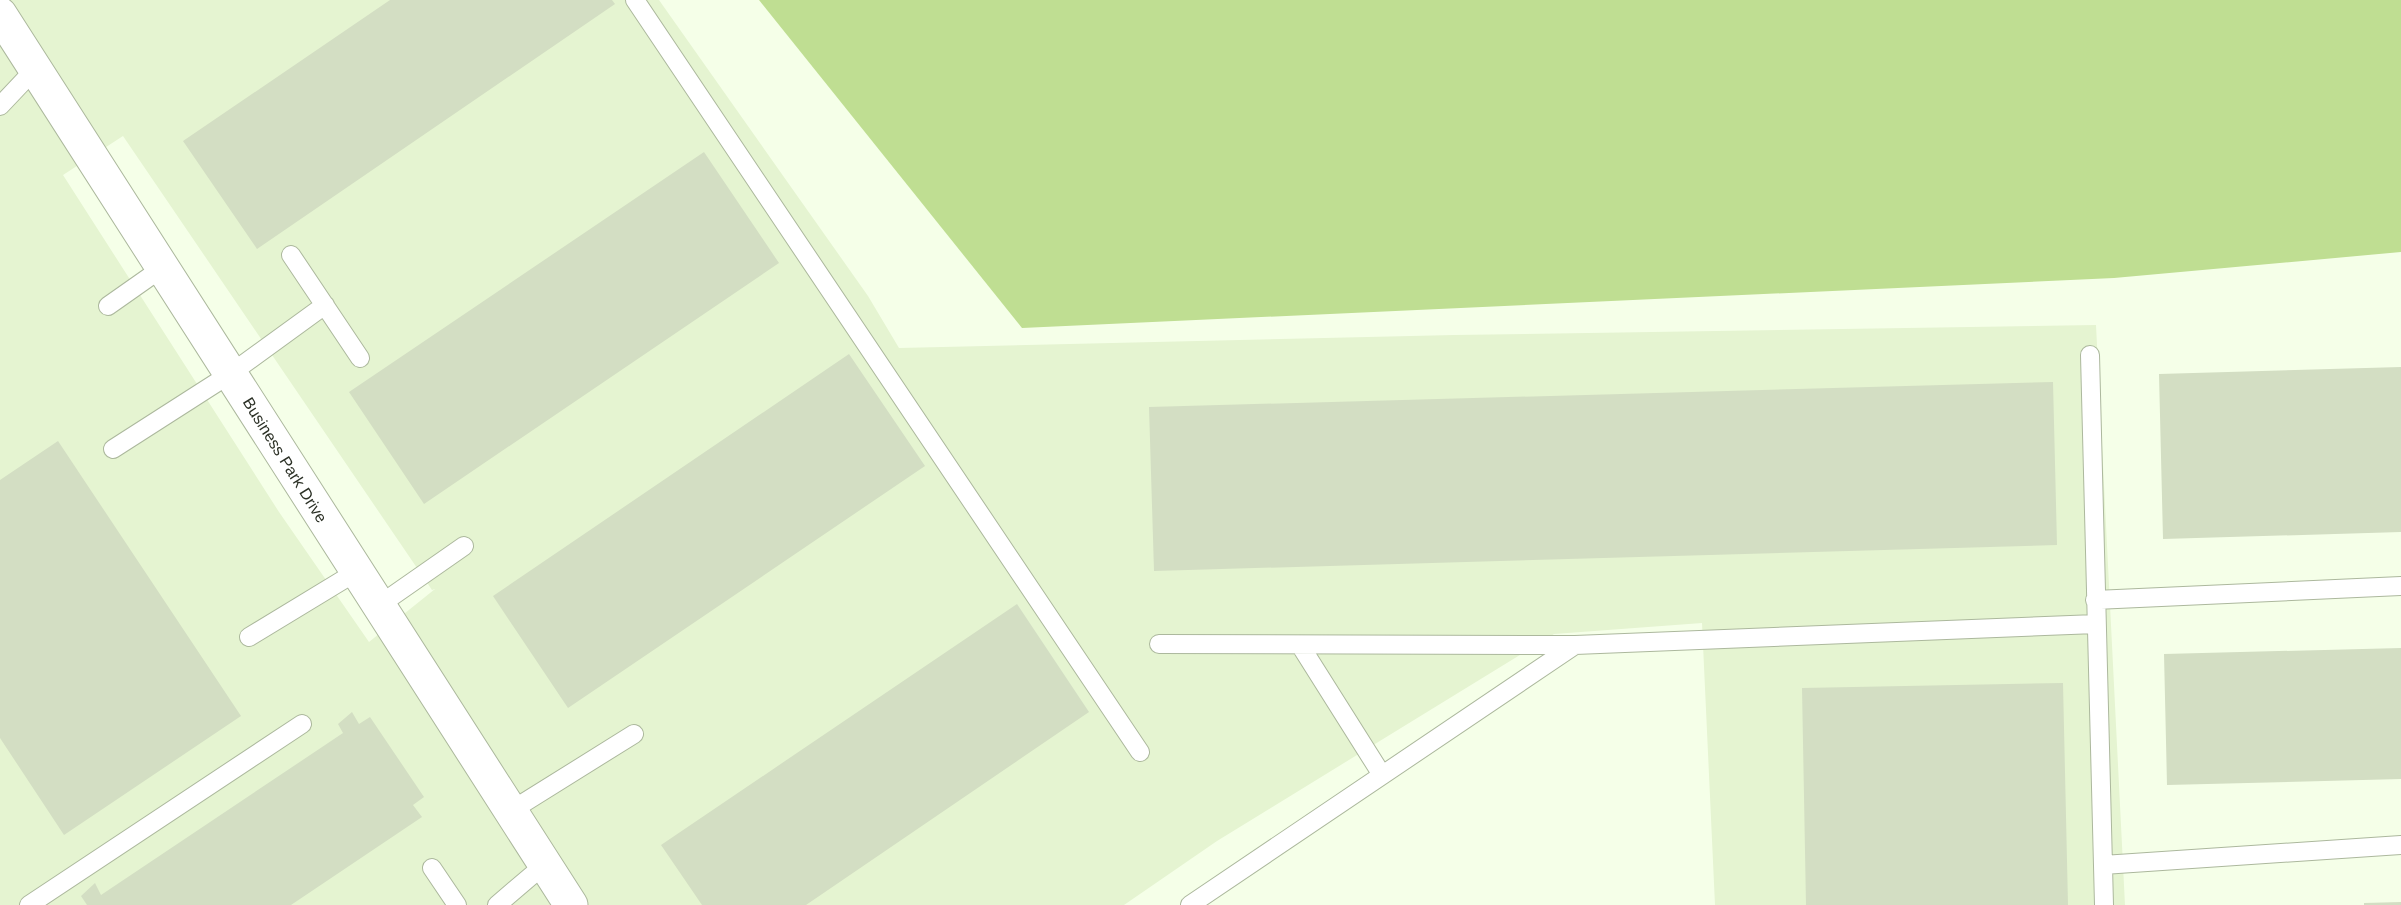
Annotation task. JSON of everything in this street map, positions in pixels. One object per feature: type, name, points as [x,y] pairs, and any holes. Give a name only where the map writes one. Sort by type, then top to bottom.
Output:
[{"type":"street","name":"Business Park Drive","points":[[0,14],[570,905]]},
{"type":"lane","points":[[635,0],[1140,752]]},
{"type":"lane","points":[[0,106],[35,69]]},
{"type":"lane","points":[[291,255],[360,358]]},
{"type":"lane","points":[[108,306],[162,268]]},
{"type":"lane","points":[[113,449],[230,374],[325,305]]},
{"type":"lane","points":[[2090,355],[2104,905]]},
{"type":"lane","points":[[378,606],[464,546]]},
{"type":"lane","points":[[249,637],[356,572]]},
{"type":"lane","points":[[2095,600],[2401,586]]},
{"type":"lane","points":[[1159,644],[1575,645],[2096,624]]},
{"type":"lane","points":[[1300,645],[1382,775]]},
{"type":"lane","points":[[1190,905],[1575,645]]},
{"type":"lane","points":[[29,905],[302,724]]},
{"type":"lane","points":[[509,812],[634,734]]},
{"type":"lane","points":[[2103,865],[2401,845]]},
{"type":"lane","points":[[497,905],[544,865]]},
{"type":"lane","points":[[432,868],[457,905]]},
{"type":"shaded area","points":[[0,0],[659,0],[868,296],[899,348],[1454,335],[2096,325],[2125,905],[1715,905],[1702,623],[1554,634],[1217,841],[1124,905],[0,905]],"holes":[[[123,136],[432,590],[435,589],[369,642],[279,512],[63,175]]]},
{"type":"green space","points":[[759,0],[2401,0],[2401,252],[2114,278],[1022,328]]},
{"type":"building","points":[[390,0],[612,0],[615,4],[257,249],[183,141]]},
{"type":"building","points":[[704,152],[779,263],[424,504],[349,392]]},
{"type":"building","points":[[849,354],[925,466],[568,708],[493,596]]},
{"type":"building","points":[[2401,367],[2401,532],[2163,539],[2159,374]]},
{"type":"building","points":[[2053,382],[2057,545],[1154,571],[1149,407]]},
{"type":"building","points":[[58,441],[241,716],[64,835],[0,738],[0,480]]},
{"type":"building","points":[[1017,604],[1089,712],[806,905],[702,905],[661,845]]},
{"type":"building","points":[[2401,648],[2401,779],[2167,785],[2164,654]]},
{"type":"building","points":[[2063,683],[2068,905],[1806,905],[1802,688]]},
{"type":"building","points":[[352,712],[359,724],[370,717],[424,797],[413,805],[422,817],[291,905],[87,905],[81,896],[95,883],[101,895],[343,733],[338,724]]},
{"type":"building","points":[[2401,902],[2401,905],[2364,905],[2364,903]]}]
